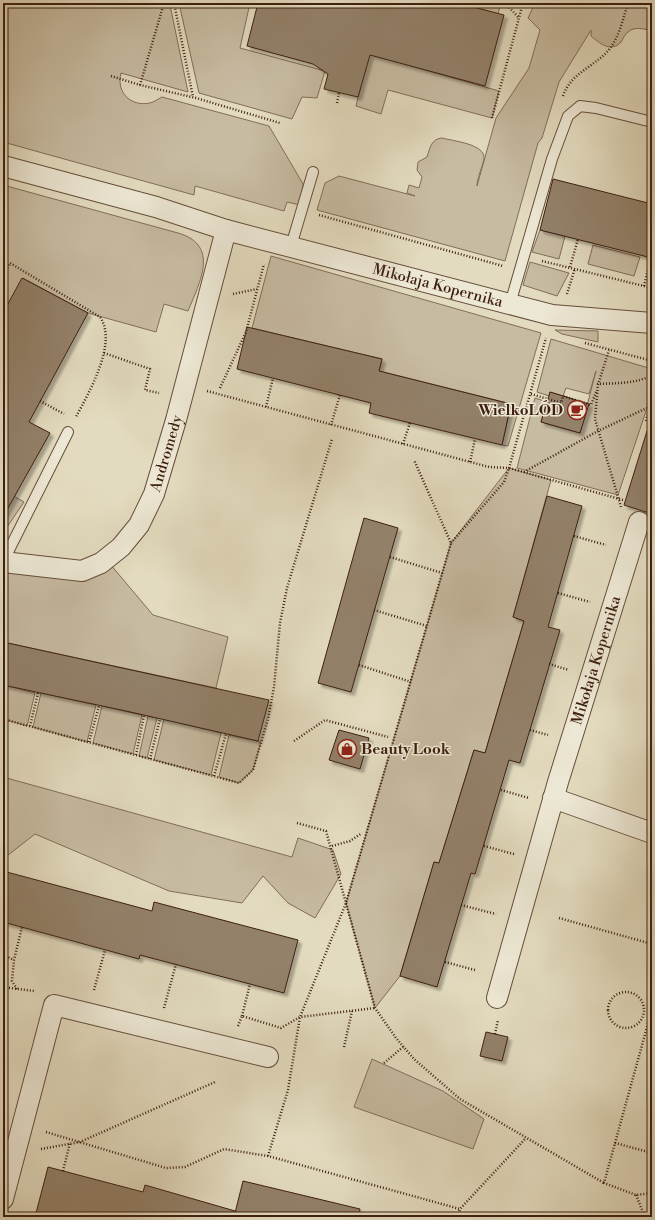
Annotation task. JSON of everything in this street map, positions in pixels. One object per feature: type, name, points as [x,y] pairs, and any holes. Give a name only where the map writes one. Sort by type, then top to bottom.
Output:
[{"type":"street","name":"Mikołaja Kopernika","points":[[3,166],[156,207],[226,230],[294,239],[510,304],[552,315],[652,323]]},
{"type":"street","name":"Andromedy","points":[[6,557],[82,571],[101,563],[121,547],[139,525],[154,494],[176,420],[226,230]]},
{"type":"street","name":"Mikołaja Kopernika","points":[[498,998],[553,798],[639,522]]},
{"type":"street","points":[[553,798],[652,833]]},
{"type":"street","points":[[3,1199],[54,1005],[268,1057]]},
{"type":"lane","points":[[510,304],[552,159],[568,116],[580,106],[596,108],[652,122]]},
{"type":"lane","points":[[294,239],[313,172]]},
{"type":"lane","points":[[6,557],[68,432]]},
{"type":"path","points":[[140,85],[164,3]]},
{"type":"path","points":[[174,3],[193,98]]},
{"type":"path","points":[[505,3],[519,18]]},
{"type":"path","points":[[492,118],[522,3]]},
{"type":"path","points":[[560,103],[565,89],[572,79],[608,51],[617,37],[628,3]]},
{"type":"path","points":[[111,76],[280,123]]},
{"type":"path","points":[[337,103],[339,93]]},
{"type":"path","points":[[294,239],[300,232],[304,221],[319,215],[509,268],[514,253],[652,288]]},
{"type":"path","points":[[570,267],[578,239]]},
{"type":"path","points":[[644,286],[651,257]]},
{"type":"path","points":[[220,388],[246,332],[264,261]]},
{"type":"path","points":[[3,276],[10,263],[100,317],[104,323],[104,352],[98,373],[68,432]]},
{"type":"path","points":[[567,296],[575,268]]},
{"type":"path","points":[[375,1008],[300,1017],[346,903],[451,543],[504,482],[510,468],[548,332]]},
{"type":"path","points":[[579,341],[652,361]]},
{"type":"path","points":[[531,394],[561,403],[563,396],[592,405],[609,350]]},
{"type":"path","points":[[104,352],[140,365]]},
{"type":"path","points":[[598,384],[627,383],[646,379],[652,375]]},
{"type":"path","points":[[266,407],[274,378]]},
{"type":"path","points":[[598,384],[595,419],[621,507]]},
{"type":"path","points":[[216,394],[489,467],[510,468],[623,500]]},
{"type":"path","points":[[331,425],[340,395]]},
{"type":"path","points":[[646,421],[652,396]]},
{"type":"path","points":[[40,401],[75,420]]},
{"type":"path","points":[[524,473],[598,431],[649,407]]},
{"type":"path","points":[[403,444],[410,423]]},
{"type":"path","points":[[3,719],[239,782],[253,770],[268,719],[274,687],[280,623],[287,588],[332,439]]},
{"type":"path","points":[[470,462],[475,439]]},
{"type":"path","points":[[414,460],[451,543]]},
{"type":"path","points":[[574,536],[609,546]]},
{"type":"path","points":[[390,557],[442,573]]},
{"type":"path","points":[[558,593],[592,603]]},
{"type":"path","points":[[374,610],[427,626]]},
{"type":"path","points":[[549,664],[572,670]]},
{"type":"path","points":[[359,665],[411,682]]},
{"type":"path","points":[[30,726],[38,693]]},
{"type":"path","points":[[89,742],[99,706]]},
{"type":"path","points":[[136,755],[144,715]]},
{"type":"path","points":[[150,759],[160,719]]},
{"type":"path","points":[[294,741],[325,720],[388,736]]},
{"type":"path","points":[[530,730],[552,736]]},
{"type":"path","points":[[214,776],[226,734]]},
{"type":"path","points":[[501,790],[533,799]]},
{"type":"path","points":[[650,809],[652,800]]},
{"type":"path","points":[[297,823],[326,831],[375,1008],[403,1047],[460,1099],[526,1138],[604,1183],[636,1195],[652,1193]]},
{"type":"path","points":[[332,846],[350,841],[362,832]]},
{"type":"path","points":[[484,846],[517,855]]},
{"type":"path","points":[[461,905],[499,915]]},
{"type":"path","points":[[559,918],[652,944]]},
{"type":"path","points":[[8,988],[12,981],[14,960],[22,927]]},
{"type":"path","points":[[93,992],[105,950]]},
{"type":"path","points":[[3,955],[14,960]]},
{"type":"path","points":[[445,962],[474,970]]},
{"type":"path","points":[[164,1009],[176,964]]},
{"type":"path","points":[[12,981],[17,989]]},
{"type":"path","points":[[242,1016],[250,984]]},
{"type":"path","points":[[629,991],[640,997],[643,1002],[644,1014],[637,1024],[626,1028],[620,1027],[611,1020],[608,1008],[612,997],[617,993],[629,991]]},
{"type":"path","points":[[604,1183],[652,1009]]},
{"type":"path","points":[[344,1047],[352,1011]]},
{"type":"path","points":[[644,1014],[650,1016]]},
{"type":"path","points":[[384,1063],[403,1047]]},
{"type":"path","points":[[42,1148],[77,1142],[215,1082]]},
{"type":"path","points":[[268,1156],[285,1100]]},
{"type":"path","points":[[46,1132],[166,1168],[185,1167],[224,1149],[268,1156],[460,1209]]},
{"type":"path","points":[[458,1217],[460,1209],[526,1138]]},
{"type":"path","points":[[63,1171],[70,1143]]},
{"type":"path","points":[[615,1143],[652,1153]]},
{"type":"path","points":[[636,1195],[645,1217]]},
{"type":"shaded area","points":[[3,3],[166,3],[170,5],[188,92],[121,73],[121,86],[126,97],[136,103],[143,104],[150,103],[162,97],[269,126],[303,184],[300,205],[287,202],[284,211],[195,186],[194,195],[3,142]]},
{"type":"shaded area","points":[[179,3],[250,3],[240,48],[325,71],[317,98],[302,97],[292,119],[199,93]]},
{"type":"shaded area","points":[[458,3],[501,3],[498,14]]},
{"type":"shaded area","points":[[535,3],[652,3],[652,31],[640,28],[630,30],[621,42],[613,47],[609,47],[601,44],[591,36],[591,30],[559,82],[542,138],[538,143],[505,261],[317,210],[325,183],[339,176],[415,196],[407,193],[409,185],[419,188],[422,177],[417,170],[418,162],[427,157],[430,147],[435,140],[442,138],[468,144],[480,150],[483,154],[484,159],[477,186],[496,118],[529,68],[540,30],[528,18]]},
{"type":"shaded area","points":[[369,54],[499,91],[492,118],[388,90],[381,114],[356,106]]},
{"type":"shaded area","points":[[3,185],[178,233],[191,239],[199,246],[203,255],[203,266],[201,277],[188,311],[164,304],[156,332],[88,313],[23,278],[3,313]]},
{"type":"shaded area","points":[[540,230],[565,236],[559,259],[532,252]]},
{"type":"shaded area","points":[[593,245],[640,257],[634,276],[588,264]]},
{"type":"shaded area","points":[[271,256],[541,333],[508,446],[502,445],[511,404],[379,371],[382,359],[252,328]]},
{"type":"shaded area","points":[[530,262],[569,273],[557,296],[523,285]]},
{"type":"shaded area","points":[[555,330],[598,331],[598,342],[562,334]]},
{"type":"shaded area","points":[[551,339],[652,369],[652,393],[618,495],[517,468],[535,398],[547,402],[541,422],[580,433],[596,371],[589,394],[566,388],[563,396],[550,392],[549,396],[537,392]]},
{"type":"shaded area","points":[[509,468],[551,480],[513,617],[524,621],[485,753],[474,750],[439,863],[434,862],[400,976],[375,1008],[346,903],[451,543]]},
{"type":"shaded area","points":[[3,490],[24,502],[3,533]]},
{"type":"shaded area","points":[[110,564],[153,615],[228,637],[216,688],[3,642],[3,566]]},
{"type":"shaded area","points":[[8,686],[35,693],[27,726],[3,719],[3,692],[6,692]]},
{"type":"shaded area","points":[[41,693],[96,705],[87,742],[33,727]]},
{"type":"shaded area","points":[[102,706],[142,715],[133,754],[93,743]]},
{"type":"shaded area","points":[[148,716],[157,718],[147,758],[139,756]]},
{"type":"shaded area","points":[[164,719],[221,733],[211,775],[154,760]]},
{"type":"shaded area","points":[[229,735],[261,742],[253,770],[239,783],[219,777]]},
{"type":"shaded area","points":[[3,777],[292,857],[298,838],[333,850],[341,874],[315,918],[288,903],[263,876],[242,903],[169,891],[35,834],[3,859]]},
{"type":"shaded area","points":[[372,1059],[443,1091],[484,1119],[473,1149],[354,1107]]},
{"type":"building","points":[[258,3],[458,3],[504,15],[485,86],[370,55],[358,97],[324,89],[328,74],[313,64],[247,46]]},
{"type":"building","points":[[553,179],[652,204],[652,258],[540,230]]},
{"type":"building","points":[[22,278],[88,313],[29,422],[50,433],[3,517],[3,313]]},
{"type":"building","points":[[247,327],[382,359],[379,371],[511,404],[502,445],[369,413],[371,403],[237,369]]},
{"type":"building","points":[[550,392],[589,404],[580,433],[541,422]]},
{"type":"building","points":[[647,431],[652,432],[652,514],[624,505]]},
{"type":"building","points":[[547,496],[582,506],[548,627],[560,630],[520,763],[509,760],[475,874],[471,873],[437,987],[400,976],[434,862],[439,863],[474,750],[485,753],[524,621],[513,617]]},
{"type":"building","points":[[364,518],[398,528],[351,692],[318,683]]},
{"type":"building","points":[[3,642],[269,700],[258,741],[3,685]]},
{"type":"building","points":[[339,730],[369,738],[360,769],[329,760]]},
{"type":"building","points":[[3,871],[152,911],[154,902],[298,940],[284,993],[140,955],[139,959],[3,922]]},
{"type":"building","points":[[486,1032],[508,1037],[502,1061],[480,1056]]},
{"type":"building","points":[[48,1167],[143,1192],[145,1185],[235,1211],[234,1217],[35,1217]]},
{"type":"building","points":[[243,1181],[360,1209],[359,1217],[234,1217]]},
{"type":"place","name":"WielkoLÓD","points":[[577,410]]},
{"type":"place","name":"Beauty Look","points":[[347,749]]}]
